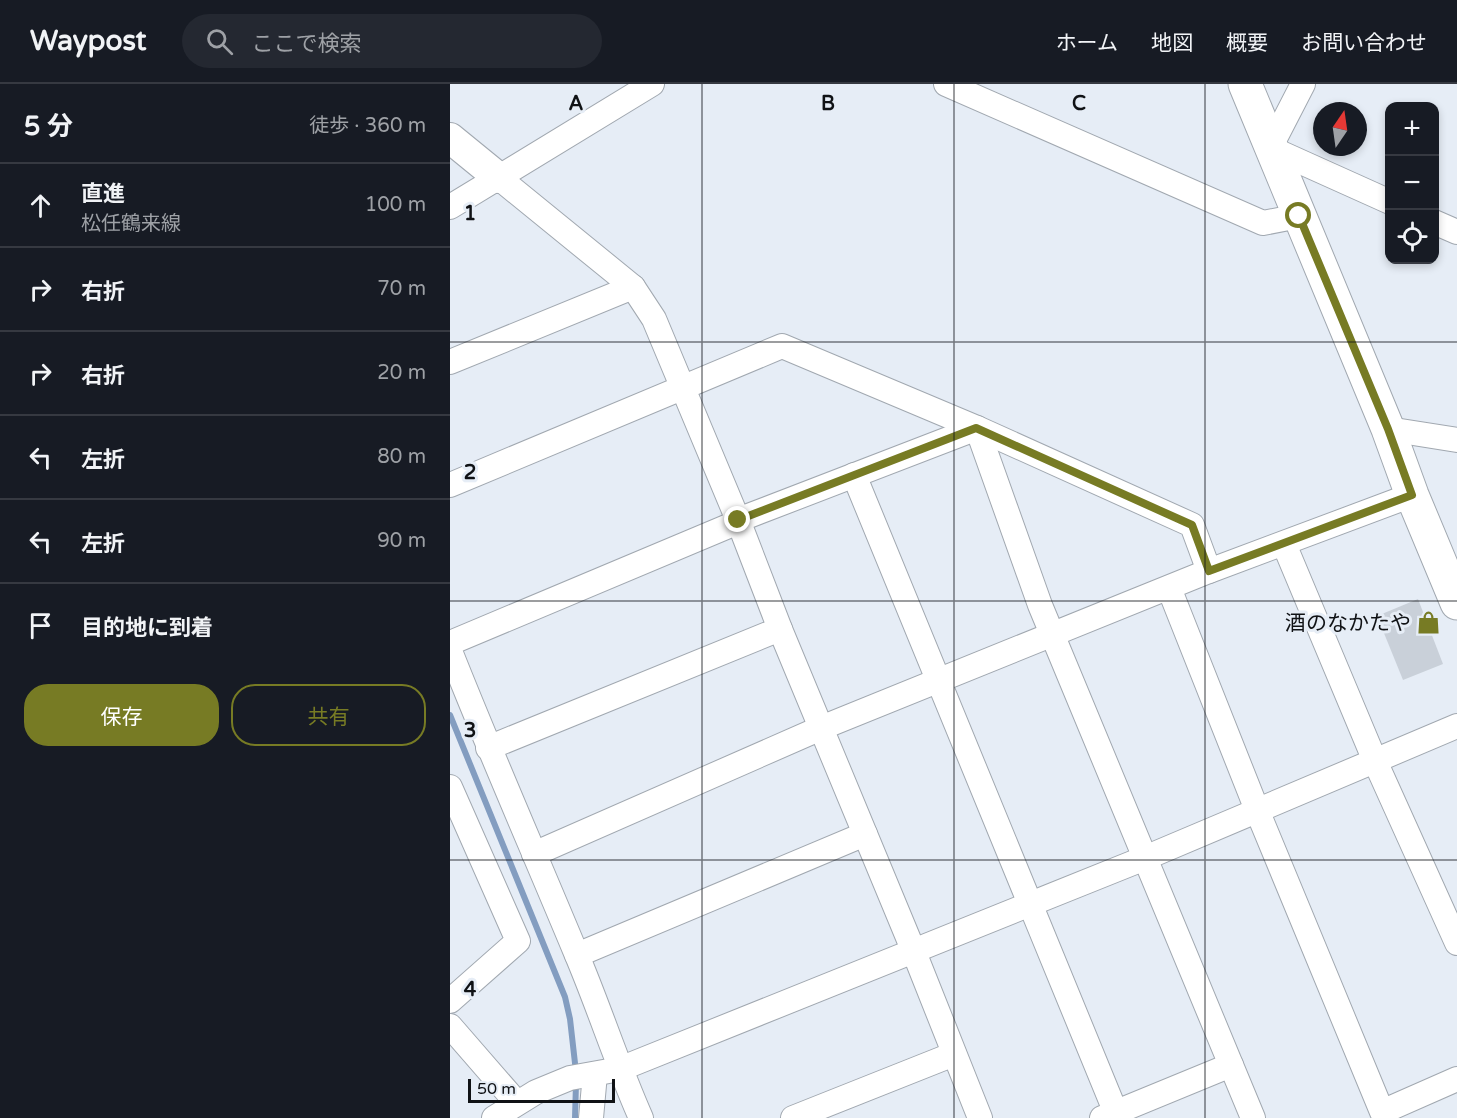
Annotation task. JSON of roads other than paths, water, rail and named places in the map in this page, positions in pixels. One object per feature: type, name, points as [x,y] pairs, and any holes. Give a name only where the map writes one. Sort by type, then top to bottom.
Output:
[{"type":"main road","points":[[1245,84],[1388,429],[1412,495],[1457,603]]},
{"type":"street","points":[[450,207],[652,84]]},
{"type":"street","points":[[946,84],[1263,223],[1299,216]]},
{"type":"street","points":[[1303,84],[1270,148],[1385,200]]},
{"type":"street","points":[[450,138],[633,287],[654,319],[684,387],[980,1118]]},
{"type":"street","points":[[1439,224],[1457,232]]},
{"type":"street","points":[[450,362],[633,287]]},
{"type":"street","points":[[450,485],[782,346],[976,428],[1192,525],[1209,571]]},
{"type":"street","points":[[450,643],[731,525],[738,520],[976,428]]},
{"type":"street","points":[[976,428],[1053,635],[1253,1118]]},
{"type":"street","points":[[1388,429],[1457,440]]},
{"type":"street","points":[[854,475],[939,680],[1112,1116],[1231,1065]]},
{"type":"street","points":[[534,854],[821,728],[1209,571],[1412,495]]},
{"type":"street","points":[[1284,544],[1376,761],[1457,943]]},
{"type":"street","points":[[1169,588],[1375,1115],[1457,1079]]},
{"type":"street","points":[[488,748],[780,628]]},
{"type":"street","points":[[450,651],[488,748],[577,955],[641,1118]]},
{"type":"street","points":[[494,1118],[536,1092],[582,1076],[620,1069],[1145,858],[1457,726]]},
{"type":"street","points":[[450,787],[518,941],[450,1001]]},
{"type":"street","points":[[577,955],[865,834]]},
{"type":"street","points":[[450,1026],[517,1103]]},
{"type":"street","points":[[793,1118],[954,1054]]},
{"type":"street","points":[[582,1076],[591,1118]]},
{"type":"waterway","points":[[450,715],[565,997],[576,1072]]},
{"type":"waterway","points":[[575,1118],[576,1083]]},
{"type":"place","name":"酒のなかたや","points":[[1429,623]]}]
